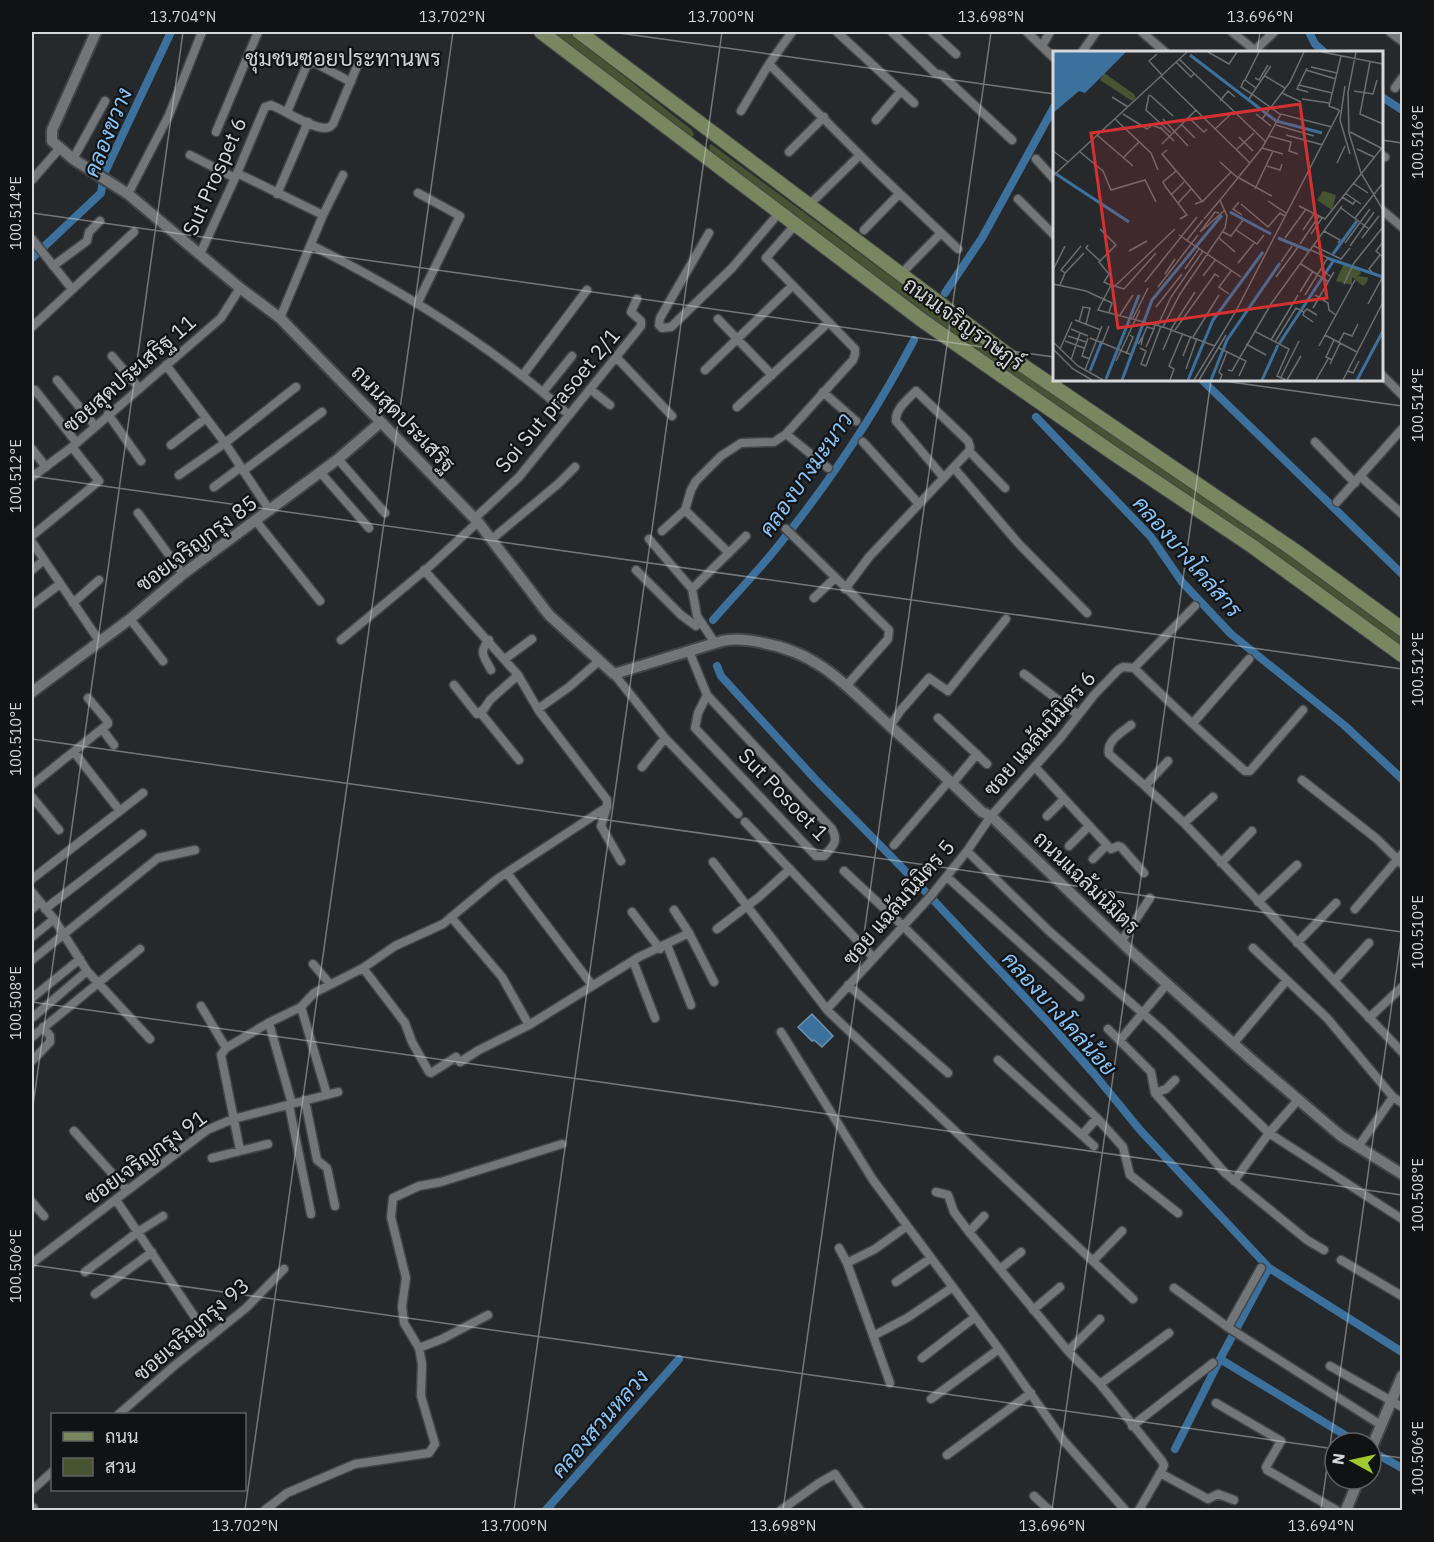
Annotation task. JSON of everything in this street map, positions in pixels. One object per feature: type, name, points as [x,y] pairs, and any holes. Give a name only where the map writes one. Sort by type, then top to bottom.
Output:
[{"type":"main road","name":"ถนนเจริญราษฎร์","points":[[542,32],[694,146],[778,213],[796,224],[961,348],[1252,546],[1402,655]]},
{"type":"main road","name":"ถนนเจริญราษฎร์","points":[[579,32],[1015,360],[1294,550],[1402,629]]},
{"type":"main road","points":[[694,146],[706,127]]},
{"type":"street","points":[[32,180],[59,148],[52,141],[52,130],[96,32]]},
{"type":"street","points":[[128,194],[169,115],[202,32]]},
{"type":"street","points":[[216,132],[258,32]]},
{"type":"street","points":[[741,111],[769,64],[792,32]]},
{"type":"street","points":[[837,32],[914,103]]},
{"type":"street","points":[[892,32],[1012,140]]},
{"type":"street","points":[[932,32],[956,54]]},
{"type":"street","points":[[1027,32],[1053,57]]},
{"type":"street","points":[[1042,46],[1050,32]]},
{"type":"street","points":[[1083,51],[1096,32]]},
{"type":"street","points":[[1142,32],[1164,51]]},
{"type":"street","points":[[1232,32],[1254,51]]},
{"type":"street","points":[[1256,51],[1274,32]]},
{"type":"street","points":[[1390,32],[1402,41]]},
{"type":"street","points":[[351,82],[315,63],[310,63],[306,67],[287,112],[324,128],[333,124],[351,82],[358,64]]},
{"type":"street","points":[[769,64],[899,194],[958,249]]},
{"type":"street","points":[[1395,88],[1402,78]]},
{"type":"street","points":[[876,120],[902,91]]},
{"type":"street","points":[[73,159],[105,101]]},
{"type":"street","name":"Sut Prospet 6","points":[[200,254],[236,176],[261,113],[265,107],[271,105],[287,112]]},
{"type":"street","points":[[789,152],[824,117]]},
{"type":"street","points":[[277,194],[308,122]]},
{"type":"street","name":"ถนนสุดประเสริฐ","points":[[59,148],[128,194],[240,288],[280,318],[476,521],[549,615],[614,674]]},
{"type":"street","points":[[809,205],[860,155]]},
{"type":"street","points":[[190,156],[323,216]]},
{"type":"street","points":[[1036,159],[1053,177]]},
{"type":"street","points":[[280,318],[310,245],[343,175]]},
{"type":"street","points":[[417,304],[460,216],[418,193]]},
{"type":"street","points":[[864,230],[899,194]]},
{"type":"street","points":[[1018,199],[1053,234]]},
{"type":"street","points":[[1383,211],[1402,226]]},
{"type":"street","points":[[709,233],[660,318],[659,326],[662,328],[671,327],[732,268],[778,213]]},
{"type":"street","points":[[53,266],[87,241],[89,232],[100,222]]},
{"type":"street","points":[[662,531],[685,510],[696,481],[729,449],[741,443],[774,442],[786,434],[853,360],[855,350],[766,258],[796,224]]},
{"type":"street","points":[[32,327],[134,232]]},
{"type":"street","points":[[900,275],[941,233]]},
{"type":"street","points":[[32,239],[72,289]]},
{"type":"street","points":[[310,245],[417,304],[523,375],[569,415]]},
{"type":"street","points":[[705,369],[792,286]]},
{"type":"street","name":"ซอยสุดประเสริฐ 11","points":[[32,477],[221,318],[240,288]]},
{"type":"street","points":[[523,375],[587,290]]},
{"type":"street","name":"Soi Sut prasoet 2/1","points":[[341,640],[424,570],[519,477],[641,326],[641,321],[631,312],[637,299]]},
{"type":"street","points":[[718,319],[772,375]]},
{"type":"street","points":[[737,407],[829,322]]},
{"type":"street","points":[[112,356],[139,388]]},
{"type":"street","points":[[543,392],[572,356]]},
{"type":"street","points":[[617,358],[672,416]]},
{"type":"street","points":[[166,365],[225,443],[270,511]]},
{"type":"street","points":[[1383,376],[1402,395]]},
{"type":"street","points":[[57,380],[95,426]]},
{"type":"street","points":[[178,475],[225,443],[296,387]]},
{"type":"street","points":[[590,389],[610,405]]},
{"type":"street","points":[[32,536],[99,481],[35,390]]},
{"type":"street","points":[[844,589],[869,557],[969,451],[968,441],[916,391],[895,415],[896,421],[944,477]]},
{"type":"street","points":[[823,392],[856,421]]},
{"type":"street","points":[[214,487],[322,412]]},
{"type":"street","points":[[108,414],[141,461]]},
{"type":"street","points":[[171,445],[206,418]]},
{"type":"street","name":"ซอยเจริญกรุง 85","points":[[32,692],[100,642],[183,574],[338,459],[381,422]]},
{"type":"street","points":[[1337,502],[1402,429]]},
{"type":"street","points":[[786,434],[828,468]]},
{"type":"street","points":[[863,442],[919,504]]},
{"type":"street","points":[[1315,442],[1358,480],[1402,514]]},
{"type":"street","points":[[32,449],[46,467]]},
{"type":"street","points":[[969,451],[1005,488]]},
{"type":"street","points":[[338,459],[385,513]]},
{"type":"street","points":[[492,539],[575,467]]},
{"type":"street","points":[[954,468],[1018,543],[1087,613]]},
{"type":"street","points":[[320,472],[369,528]]},
{"type":"street","points":[[685,510],[729,553]]},
{"type":"street","points":[[138,513],[183,574]]},
{"type":"street","points":[[256,521],[320,601]]},
{"type":"street","points":[[786,529],[844,589],[889,630],[890,635],[847,685]]},
{"type":"street","points":[[692,589],[746,536]]},
{"type":"street","points":[[650,539],[692,589],[701,622],[715,643],[614,674],[665,738],[738,814]]},
{"type":"street","points":[[32,542],[100,642]]},
{"type":"street","points":[[32,570],[44,560]]},
{"type":"street","points":[[424,570],[518,675],[538,709],[607,800],[601,826],[621,861]]},
{"type":"street","points":[[636,570],[681,615],[696,626],[701,622]]},
{"type":"street","points":[[814,598],[835,578]]},
{"type":"street","points":[[73,603],[99,580]]},
{"type":"street","points":[[32,605],[60,584]]},
{"type":"street","name":"ซอย แฉล้มนิมิตร 6","points":[[992,816],[1118,670],[1122,667],[1134,668],[1195,606]]},
{"type":"street","points":[[130,618],[163,661]]},
{"type":"street","points":[[890,726],[929,678],[948,691],[1006,619]]},
{"type":"street","points":[[505,659],[532,639]]},
{"type":"street","name":"ถนนแฉล้มนิมิตร","points":[[715,643],[736,639],[776,645],[799,652],[825,667],[982,812],[992,816],[1121,942],[1233,1044],[1298,1100],[1358,1147],[1402,1174]]},
{"type":"street","points":[[489,640],[482,648],[482,653],[491,670]]},
{"type":"street","name":"Sut Posoet 1","points":[[689,651],[707,695],[832,829],[836,839],[835,844],[824,856],[816,856],[695,728],[698,713],[707,695]]},
{"type":"street","points":[[1193,723],[1249,659]]},
{"type":"street","points":[[538,709],[569,687],[599,661]]},
{"type":"street","points":[[1134,668],[1245,771],[1250,771],[1303,710]]},
{"type":"street","points":[[1024,674],[1078,715]]},
{"type":"street","points":[[454,685],[477,714],[518,675]]},
{"type":"street","points":[[32,785],[108,724],[88,698]]},
{"type":"street","points":[[480,712],[519,760]]},
{"type":"street","points":[[938,718],[987,764]]},
{"type":"street","points":[[1131,725],[1110,743],[1109,753],[1184,823],[1402,1052]]},
{"type":"street","points":[[102,729],[114,745]]},
{"type":"street","points":[[642,767],[665,738]]},
{"type":"street","points":[[74,752],[120,811]]},
{"type":"street","points":[[894,845],[977,754]]},
{"type":"street","points":[[1145,786],[1168,761]]},
{"type":"street","points":[[1035,767],[1063,800],[1111,849],[1121,847],[1144,873]]},
{"type":"street","points":[[1302,780],[1401,859],[1355,909]]},
{"type":"street","points":[[32,879],[143,793]]},
{"type":"street","points":[[32,797],[59,830]]},
{"type":"street","points":[[1184,823],[1213,797]]},
{"type":"street","points":[[1047,816],[1063,800]]},
{"type":"street","points":[[240,1150],[221,1055],[226,1048],[301,1006],[314,993],[363,968],[395,946],[443,924],[507,873],[607,807]]},
{"type":"street","name":"ซอย แฉล้มนิมิตร 5","points":[[827,1009],[932,895],[968,851],[992,816]]},
{"type":"street","points":[[745,822],[873,958]]},
{"type":"street","points":[[1068,846],[1088,826]]},
{"type":"street","points":[[1221,863],[1252,831]]},
{"type":"street","points":[[32,909],[43,906],[142,834]]},
{"type":"street","points":[[1093,859],[1107,845]]},
{"type":"street","points":[[32,960],[158,858],[195,850]]},
{"type":"street","points":[[968,851],[1049,931],[1143,1012],[1269,1132],[1402,1219]]},
{"type":"street","points":[[713,862],[827,1009],[1133,1299]]},
{"type":"street","points":[[1258,902],[1297,865]]},
{"type":"street","points":[[717,930],[790,869]]},
{"type":"street","points":[[844,872],[903,926],[1097,1118],[1124,1149],[1130,1175],[1178,1213]]},
{"type":"street","points":[[507,873],[592,985]]},
{"type":"street","points":[[947,877],[1080,997]]},
{"type":"street","points":[[32,891],[98,984],[150,1039]]},
{"type":"street","points":[[1121,942],[1150,898]]},
{"type":"street","points":[[1298,943],[1336,903]]},
{"type":"street","points":[[674,910],[689,933],[714,982]]},
{"type":"street","points":[[632,912],[663,947],[691,1005]]},
{"type":"street","points":[[451,917],[502,977],[529,1025]]},
{"type":"street","points":[[32,937],[54,919]]},
{"type":"street","points":[[363,968],[405,1023],[412,1042],[429,1072],[432,1073],[529,1025],[633,961],[689,933]]},
{"type":"street","points":[[1334,981],[1369,943]]},
{"type":"street","points":[[1253,948],[1327,1018],[1402,1103]]},
{"type":"street","points":[[32,1036],[140,949]]},
{"type":"street","points":[[32,998],[80,959]]},
{"type":"street","points":[[633,961],[655,1018]]},
{"type":"street","points":[[313,964],[330,984]]},
{"type":"street","points":[[32,1018],[87,970]]},
{"type":"street","points":[[1233,1044],[1287,980]]},
{"type":"street","points":[[1120,1040],[1167,984]]},
{"type":"street","points":[[848,986],[948,1073]]},
{"type":"street","points":[[1369,1018],[1402,987]]},
{"type":"street","points":[[201,1006],[226,1048]]},
{"type":"street","points":[[301,1006],[327,1095]]},
{"type":"street","points":[[269,1023],[290,1105],[311,1214]]},
{"type":"street","points":[[32,1061],[50,1042],[50,1036],[44,1027]]},
{"type":"street","points":[[1108,1029],[1151,1072],[1155,1093],[1225,1173],[1307,1240],[1324,1250]]},
{"type":"street","points":[[781,1032],[873,1180],[999,1349],[1064,1441],[1125,1510]]},
{"type":"street","points":[[998,1060],[1094,1146]]},
{"type":"street","points":[[1155,1093],[1166,1089],[1175,1080]]},
{"type":"street","name":"ซอยเจริญกรุง 91","points":[[32,1263],[207,1130],[232,1119],[338,1092]]},
{"type":"street","points":[[1358,1147],[1394,1096]]},
{"type":"street","points":[[306,1100],[317,1160],[327,1168],[335,1206]]},
{"type":"street","points":[[1234,1181],[1269,1132],[1298,1100]]},
{"type":"street","points":[[1082,1135],[1097,1118]]},
{"type":"street","points":[[74,1131],[127,1190]]},
{"type":"street","points":[[212,1158],[268,1143]]},
{"type":"street","points":[[265,1510],[287,1493],[355,1464],[429,1453],[435,1444],[421,1396],[422,1364],[419,1347],[404,1323],[402,1306],[406,1278],[391,1217],[393,1198],[419,1186],[441,1182],[562,1144]]},
{"type":"street","points":[[936,1191],[948,1195],[954,1212],[969,1232],[1068,1351],[1100,1384],[1162,1461],[1164,1466],[1139,1510]]},
{"type":"street","points":[[116,1200],[209,1338]]},
{"type":"street","points":[[32,1202],[44,1216]]},
{"type":"street","points":[[85,1272],[163,1216]]},
{"type":"street","points":[[969,1232],[984,1216]]},
{"type":"street","points":[[847,1263],[875,1249],[907,1226]]},
{"type":"street","points":[[1093,1261],[1122,1231]]},
{"type":"street","points":[[839,1248],[847,1263],[890,1383]]},
{"type":"street","points":[[95,1294],[152,1252]]},
{"type":"street","points":[[1000,1269],[1021,1252]]},
{"type":"street","points":[[896,1282],[931,1258]]},
{"type":"street","points":[[1341,1260],[1402,1296]]},
{"type":"street","points":[[1232,1329],[1261,1268]]},
{"type":"street","name":"ซอยเจริญกรุง 93","points":[[120,1413],[246,1308],[284,1269]]},
{"type":"street","points":[[873,1336],[907,1318],[953,1287]]},
{"type":"street","points":[[1033,1310],[1060,1287]]},
{"type":"street","points":[[1174,1288],[1232,1329],[1381,1425]]},
{"type":"street","points":[[419,1347],[442,1339],[488,1315]]},
{"type":"street","points":[[922,1358],[975,1317]]},
{"type":"street","points":[[1068,1351],[1100,1319]]},
{"type":"street","points":[[1100,1384],[1169,1333]]},
{"type":"street","points":[[932,1399],[999,1349]]},
{"type":"street","points":[[1132,1426],[1213,1363]]},
{"type":"street","points":[[1330,1366],[1402,1407]]},
{"type":"street","points":[[1379,1431],[1402,1376]]},
{"type":"street","points":[[947,1455],[1031,1394]]},
{"type":"street","points":[[1216,1403],[1279,1439],[1281,1442],[1266,1467],[1267,1470],[1336,1510]]},
{"type":"street","points":[[32,1490],[51,1473]]},
{"type":"street","points":[[1160,1473],[1208,1499],[1218,1494],[1234,1500]]},
{"type":"street","points":[[781,1510],[835,1474],[860,1510]]},
{"type":"street","points":[[1347,1510],[1354,1491]]},
{"type":"street","points":[[1034,1496],[1049,1510]]},
{"type":"green space","points":[[551,32],[568,32],[692,130],[694,135],[690,139]]},
{"type":"green space","points":[[711,144],[946,317],[1025,373],[1214,499],[1402,635],[1402,647],[1271,552],[1039,396],[910,304],[768,197],[710,150]]},
{"type":"water","points":[[812,1014],[833,1036],[822,1047],[798,1027]]},
{"type":"waterway","name":"คลองขวาง","points":[[32,258],[101,193],[104,174],[171,32]]},
{"type":"waterway","points":[[1309,32],[1315,44],[1323,51]]},
{"type":"waterway","points":[[1383,98],[1402,110]]},
{"type":"waterway","name":"คลองบางมะนาว","points":[[945,293],[982,238],[1053,109]]},
{"type":"waterway","name":"คลองบางมะนาว","points":[[713,620],[774,551],[813,501],[867,422],[914,340]]},
{"type":"waterway","points":[[1203,381],[1402,574]]},
{"type":"waterway","name":"คลองบางโคล่สาร","points":[[1036,417],[1151,537],[1182,582],[1231,634],[1344,725],[1402,779]]},
{"type":"waterway","name":"คลองบางโคล่น้อย","points":[[717,666],[721,676],[816,780],[1049,1023],[1140,1130],[1269,1268],[1402,1352]]},
{"type":"waterway","points":[[1175,1449],[1269,1268]]},
{"type":"waterway","name":"คลองสวนหลวง","points":[[546,1510],[679,1359]]},
{"type":"waterway","points":[[1220,1359],[1338,1431]]},
{"type":"waterway","points":[[1383,1458],[1402,1468]]},
{"type":"district","name":"ชุมชนซอยประทานพร","points":[[343,57]]}]
